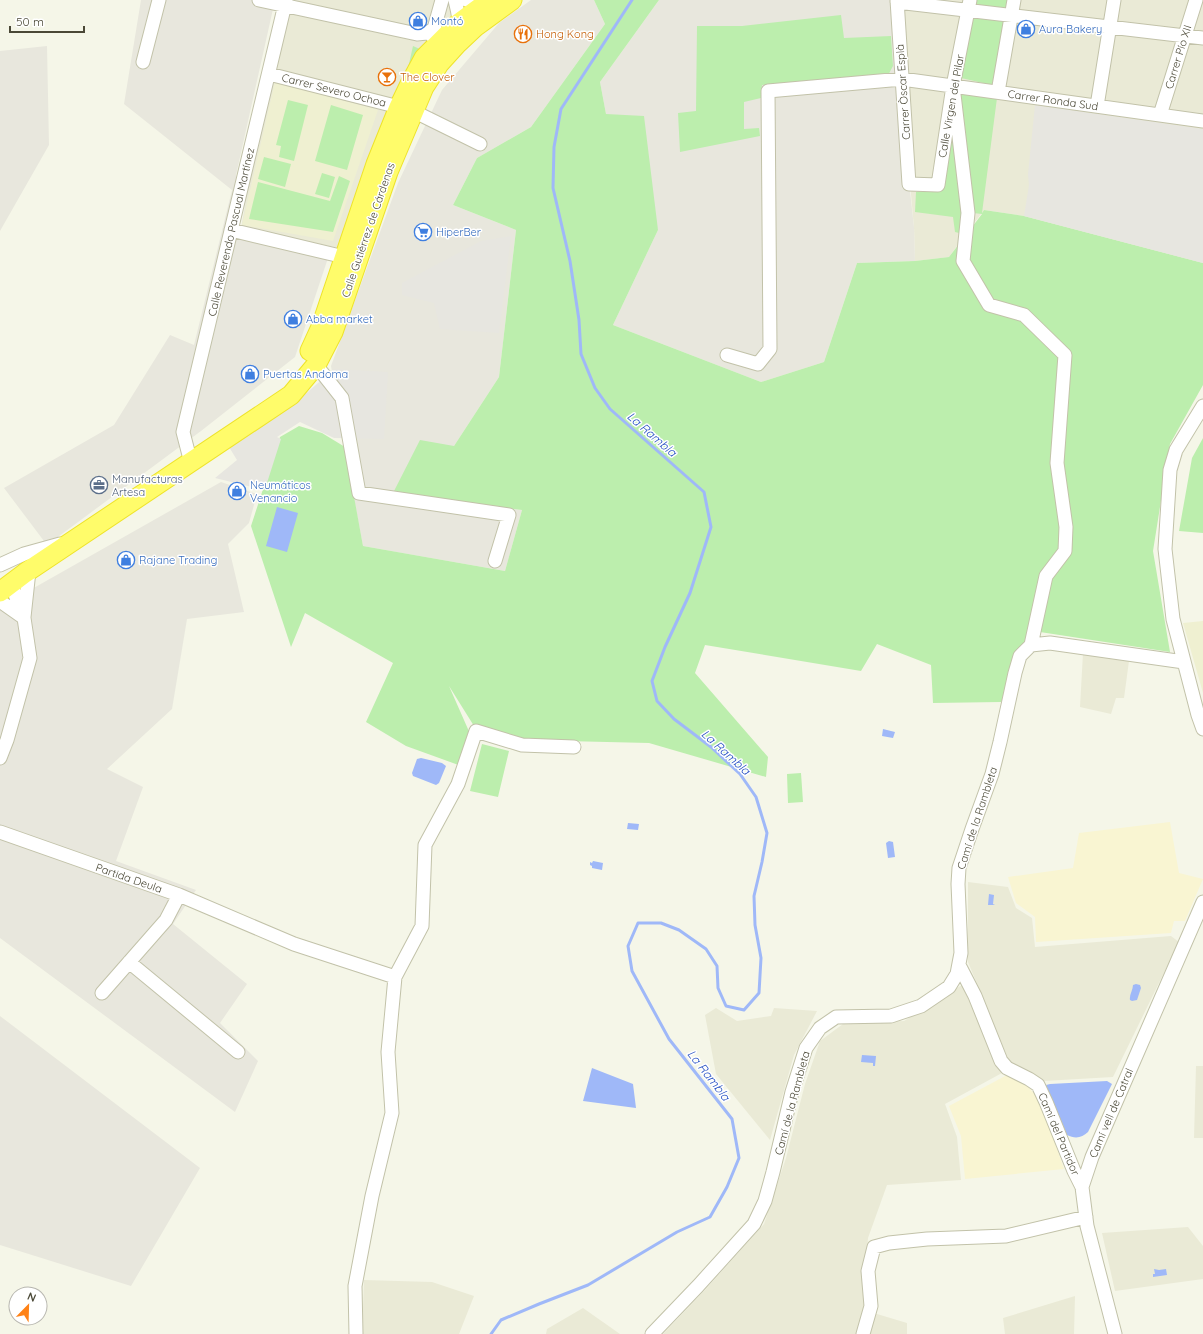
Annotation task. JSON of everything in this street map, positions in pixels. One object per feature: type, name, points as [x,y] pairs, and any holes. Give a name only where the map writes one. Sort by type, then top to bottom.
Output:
[{"type":"highway","name":"Calle Gutiérrez de Cárdenas","points":[[467,25],[512,0]]},
{"type":"highway","name":"Calle Gutiérrez de Cárdenas","points":[[257,416],[285,391],[306,359],[321,327],[376,164],[406,109],[424,87],[431,61],[488,2]]},
{"type":"highway","name":"Calle Gutiérrez de Cárdenas","points":[[257,416],[291,395],[316,365],[333,332],[388,172],[406,109]]},
{"type":"highway","points":[[5,588],[29,570],[191,463],[257,416]]},
{"type":"street","points":[[143,62],[159,0]]},
{"type":"street","points":[[259,0],[285,3],[417,34],[427,33],[435,28]]},
{"type":"street","points":[[455,0],[459,15],[467,25]]},
{"type":"street","points":[[466,0],[479,3],[488,2]]},
{"type":"street","points":[[998,92],[1014,0]]},
{"type":"street","points":[[1097,106],[1114,0]]},
{"type":"street","name":"Carrer Pío XII","points":[[1160,115],[1196,0]]},
{"type":"street","points":[[897,1],[969,5],[1011,15],[1109,28],[1203,38]]},
{"type":"street","name":"Carrer Òscar Esplà","points":[[897,1],[910,184]]},
{"type":"street","points":[[441,2],[444,14],[450,21],[467,25]]},
{"type":"street","points":[[431,61],[435,28],[441,2]]},
{"type":"street","name":"Calle Reverendo Pascual Martínez","points":[[191,463],[183,432],[285,3]]},
{"type":"street","name":"Calle Virgen del Pilar","points":[[910,184],[938,185],[953,86],[969,5]]},
{"type":"street","name":"Carrer Severo Ochoa","points":[[268,74],[406,109],[480,144]]},
{"type":"street","name":"Carrer Ronda Sud","points":[[727,355],[758,364],[770,349],[768,91],[902,79],[1203,121]]},
{"type":"street","points":[[953,86],[968,213],[963,261],[990,305],[1024,315],[1065,355],[1057,464],[1066,527],[1065,551],[1046,576],[1031,645],[1050,643],[1184,662]]},
{"type":"street","points":[[231,230],[336,255]]},
{"type":"street","points":[[339,273],[335,266],[336,255],[343,245],[350,240]]},
{"type":"street","points":[[316,365],[342,398],[359,493],[509,514],[495,561]]},
{"type":"street","points":[[1203,406],[1176,450],[1170,470],[1165,549],[1173,619],[1203,729]]},
{"type":"street","points":[[0,565],[24,554],[54,546],[82,535]]},
{"type":"street","points":[[0,758],[7,740],[30,658],[24,618],[29,570]]},
{"type":"street","points":[[5,588],[24,618]]},
{"type":"street","points":[[0,601],[24,618]]},
{"type":"street","name":"Camí de la Rambleta","points":[[652,1334],[754,1224],[767,1194],[792,1092],[806,1048],[820,1028],[836,1017],[891,1016],[921,1006],[949,987],[957,974],[961,953],[958,884],[959,868],[992,774],[1018,662],[1020,656],[1031,645]]},
{"type":"street","points":[[356,1334],[355,1286],[372,1196],[392,1113],[388,1052],[395,977],[422,926],[425,845],[458,784],[476,731],[522,744],[574,747]]},
{"type":"street","name":"Partida Deula","points":[[0,832],[179,895],[294,944],[395,977]]},
{"type":"street","points":[[102,993],[166,920],[179,895]]},
{"type":"street","name":"Camí vell de Catral","points":[[1115,1334],[1086,1226],[1082,1187],[1092,1157],[1203,902]]},
{"type":"street","points":[[129,962],[238,1052]]},
{"type":"street","name":"Camí del Partidor","points":[[958,965],[974,996],[1001,1060],[1007,1068],[1029,1078],[1038,1086],[1046,1102],[1074,1172],[1082,1187]]},
{"type":"street","points":[[863,1334],[871,1306],[868,1271],[874,1247],[889,1243],[927,1239],[1006,1236],[1086,1217]]},
{"type":"shaded area","points":[[141,0],[275,0],[236,175],[236,238],[328,258],[295,357],[201,431],[47,545],[4,488],[114,425],[170,335],[194,345],[232,190],[124,104]]},
{"type":"shaded area","points":[[282,0],[523,0],[494,21],[385,124],[340,248],[241,228]]},
{"type":"shaded area","points":[[531,0],[594,0],[605,24],[531,127],[477,158],[453,205],[516,230],[499,377],[454,446],[393,493],[522,510],[505,571],[363,546],[331,366],[398,183],[442,90],[499,23]]},
{"type":"shaded area","points":[[659,0],[891,0],[899,92],[914,227],[915,261],[857,263],[824,362],[761,382],[613,325],[658,230],[606,114],[600,82]]},
{"type":"shaded area","points":[[893,0],[1203,0],[1203,263],[1024,216],[984,210],[949,257],[915,261],[914,227]]},
{"type":"shaded area","points":[[47,46],[49,145],[0,231],[0,51]]},
{"type":"shaded area","points":[[275,82],[378,110],[333,241],[242,225]]},
{"type":"shaded area","points":[[1035,105],[1203,129],[1203,263],[1024,216],[1029,185],[1028,174]]},
{"type":"shaded area","points":[[511,236],[499,333],[440,329],[434,303],[402,295],[402,283],[481,241]]},
{"type":"shaded area","points":[[334,369],[388,372],[384,439],[334,438],[300,422],[277,437],[281,439],[266,486],[261,484],[260,489],[215,478],[237,460],[229,447],[302,397]]},
{"type":"shaded area","points":[[221,482],[257,494],[249,523],[228,544],[244,612],[187,619],[172,709],[107,769],[143,787],[116,861],[196,890],[173,924],[247,984],[220,1023],[258,1061],[235,1112],[0,938],[0,609],[9,602]]},
{"type":"shaded area","points":[[1203,621],[1203,693],[1183,623]]},
{"type":"shaded area","points":[[1083,653],[1129,661],[1124,698],[1116,698],[1111,714],[1080,707]]},
{"type":"shaded area","points":[[1170,822],[1179,873],[1203,879],[1185,921],[1174,921],[1171,933],[1036,942],[1035,917],[1016,903],[1008,877],[1073,868],[1079,833]]},
{"type":"shaded area","points":[[968,882],[1008,887],[1016,908],[1032,918],[1035,947],[1171,936],[1179,942],[1113,1077],[1044,1081],[1010,1064],[968,962]]},
{"type":"shaded area","points":[[962,985],[1002,1073],[945,1104],[957,1137],[961,1180],[887,1185],[868,1238],[865,1278],[867,1311],[907,1323],[907,1334],[663,1334],[764,1224],[786,1158],[805,1084],[820,1041],[843,1024],[904,1021]]},
{"type":"shaded area","points":[[716,1008],[737,1021],[771,1016],[774,1008],[817,1011],[794,1055],[770,1140],[716,1074],[705,1015]]},
{"type":"shaded area","points":[[0,1016],[200,1168],[131,1286],[0,1245]]},
{"type":"shaded area","points":[[1196,1066],[1203,1066],[1203,1138],[1194,1138]]},
{"type":"shaded area","points":[[1007,1075],[1026,1084],[1041,1102],[1064,1169],[965,1179],[961,1136],[949,1106]]},
{"type":"shaded area","points":[[1188,1227],[1203,1246],[1203,1279],[1115,1291],[1102,1233]]},
{"type":"shaded area","points":[[364,1280],[432,1282],[474,1296],[459,1334],[362,1334]]},
{"type":"shaded area","points":[[1075,1296],[1074,1334],[1005,1334],[1003,1318]]},
{"type":"shaded area","points":[[583,1308],[620,1334],[546,1334],[547,1329]]},
{"type":"green space","points":[[594,0],[659,0],[600,82],[606,114],[644,116],[658,230],[613,325],[761,382],[824,362],[857,263],[915,261],[949,257],[982,214],[973,213],[958,92],[997,98],[982,213],[984,210],[1024,216],[1203,263],[1203,385],[1170,444],[1153,551],[1170,652],[1040,632],[1001,702],[933,703],[931,665],[877,644],[861,671],[705,645],[695,673],[768,757],[766,777],[649,743],[523,740],[474,726],[449,686],[475,745],[464,767],[406,746],[366,722],[393,663],[305,613],[291,647],[251,526],[280,437],[299,426],[322,433],[345,447],[363,546],[505,571],[522,510],[393,493],[420,440],[454,446],[499,377],[516,230],[453,205],[477,158],[531,127],[605,24]]},
{"type":"green space","points":[[977,0],[1010,0],[992,85],[961,78]]},
{"type":"green space","points":[[841,15],[844,38],[891,36],[893,66],[886,79],[762,85],[761,98],[744,102],[744,129],[759,128],[760,136],[680,152],[678,113],[696,111],[697,26],[742,26]]},
{"type":"green space","points":[[413,46],[422,50],[406,77]]},
{"type":"green space","points":[[288,100],[308,105],[294,161],[279,157],[281,146],[276,145]]},
{"type":"green space","points":[[331,105],[363,115],[347,170],[315,161]]},
{"type":"green space","points":[[952,113],[962,211],[959,233],[955,232],[953,217],[915,212],[916,192],[941,190]]},
{"type":"green space","points":[[264,157],[291,164],[285,187],[258,179]]},
{"type":"green space","points":[[322,173],[335,177],[329,198],[315,194]]},
{"type":"green space","points":[[339,176],[350,181],[333,232],[249,219],[258,182],[330,201]]},
{"type":"green space","points":[[1203,438],[1203,533],[1179,531],[1192,458]]},
{"type":"green space","points":[[482,744],[509,751],[498,797],[470,791]]},
{"type":"green space","points":[[801,773],[803,802],[788,803],[787,774]]},
{"type":"water","points":[[277,507],[298,513],[287,552],[266,546]]},
{"type":"water","points":[[883,729],[895,732],[893,738],[882,736]]},
{"type":"water","points":[[421,758],[442,763],[446,766],[439,783],[436,785],[413,776],[412,773],[417,759]]},
{"type":"water","points":[[628,823],[639,824],[638,830],[627,829]]},
{"type":"water","points":[[889,841],[893,842],[895,857],[888,858],[886,843]]},
{"type":"water","points":[[593,861],[603,863],[602,870],[592,868],[590,862],[592,863]]},
{"type":"water","points":[[989,894],[994,895],[993,904],[995,905],[988,905]]},
{"type":"water","points":[[1133,985],[1140,985],[1141,988],[1137,1000],[1132,1001],[1130,1000],[1130,996]]},
{"type":"water","points":[[862,1055],[876,1056],[875,1066],[873,1066],[873,1063],[861,1062]]},
{"type":"water","points":[[592,1068],[633,1084],[636,1108],[583,1101]]},
{"type":"water","points":[[1107,1081],[1112,1084],[1088,1132],[1083,1136],[1078,1137],[1067,1135],[1046,1085]]},
{"type":"water","points":[[1154,1269],[1166,1269],[1167,1275],[1153,1277],[1153,1274],[1155,1274]]},
{"type":"waterway","name":"La Rambla","points":[[491,1334],[501,1320],[588,1285],[677,1232],[710,1217],[727,1187],[739,1158],[732,1119],[669,1039],[632,971],[628,946],[638,923],[661,923],[679,930],[706,949],[717,966],[718,988],[726,1006],[744,1010],[759,993],[761,958],[755,925],[754,896],[767,833],[756,797],[740,774],[711,747],[674,719],[657,701],[652,681],[665,647],[690,593],[711,527],[704,492],[610,409],[595,388],[581,354],[579,320],[570,261],[553,188],[554,147],[561,109],[632,0]]},
{"type":"place","name":"Montó","points":[[418,21]]},
{"type":"place","name":"Aura Bakery","points":[[1026,29]]},
{"type":"place","name":"Hong Kong","points":[[523,34]]},
{"type":"place","name":"The Clover","points":[[387,77]]},
{"type":"place","name":"HiperBer","points":[[423,232]]},
{"type":"place","name":"Abba market","points":[[293,319]]},
{"type":"place","name":"Puertas Andoma","points":[[250,374]]},
{"type":"place","name":"Manufacturas Artesa","points":[[99,485]]},
{"type":"place","name":"Neumáticos Venancio","points":[[237,491]]},
{"type":"place","name":"Rajane Trading","points":[[126,560]]}]
